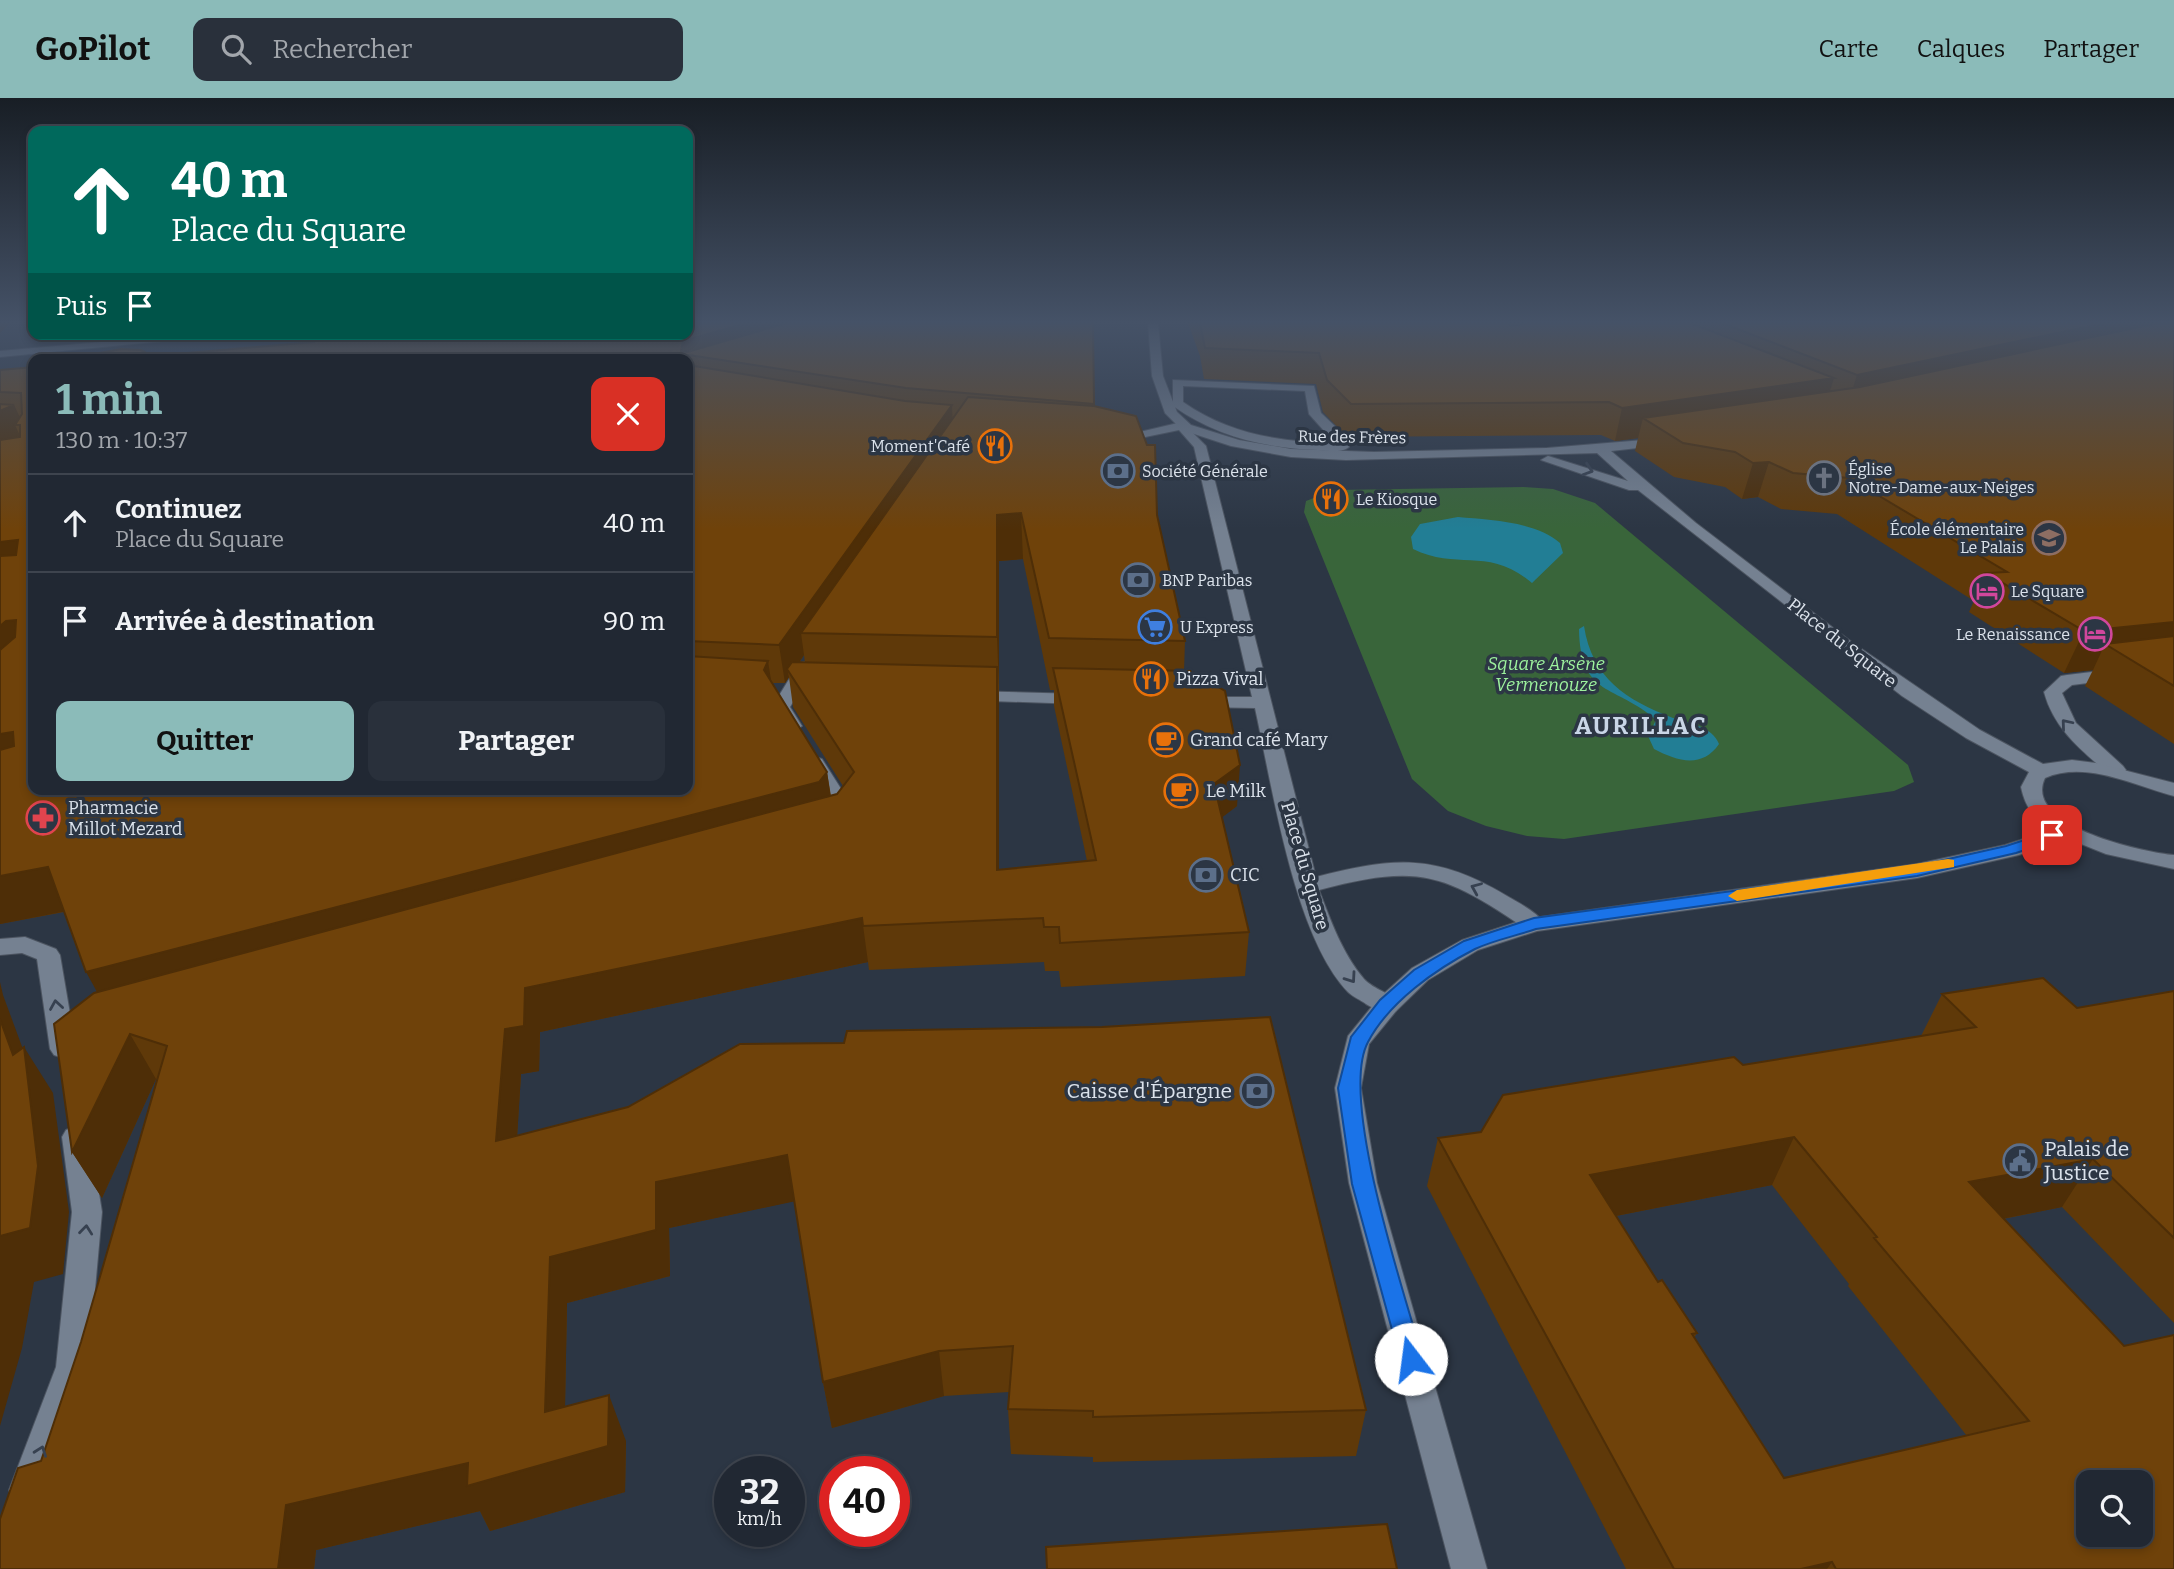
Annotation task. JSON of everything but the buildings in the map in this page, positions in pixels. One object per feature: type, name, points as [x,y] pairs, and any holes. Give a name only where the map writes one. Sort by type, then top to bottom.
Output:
[{"type":"street","name":"Place du Square","points":[[1161,392],[1166,408],[1200,446],[1206,461],[1307,886],[1326,940],[1357,987],[1387,1005]]},
{"type":"street","points":[[1177,392],[1177,403],[1219,428],[1250,438],[1312,447],[1343,447],[1338,436],[1315,414],[1311,392]]},
{"type":"street","name":"Rue des Frères","points":[[1106,439],[1182,426],[1227,442],[1299,455],[1522,454]]},
{"type":"street","points":[[1522,454],[1602,450],[1684,438]]},
{"type":"street","name":"Place du Square","points":[[1602,450],[1652,496],[1938,715],[1994,749],[2043,772]]},
{"type":"street","name":"Place du Square","points":[[1522,454],[1600,474],[1652,496]]},
{"type":"street","points":[[811,658],[781,707],[846,814],[833,831],[820,834]]},
{"type":"street","points":[[2116,770],[2066,727],[2056,711],[2053,692],[2067,680],[2174,667]]},
{"type":"street","points":[[763,691],[816,693]]},
{"type":"street","points":[[951,696],[1101,699]]},
{"type":"street","points":[[1183,702],[1264,704]]},
{"type":"street","points":[[2174,790],[2116,770],[2062,767],[2043,772],[2033,779],[2031,789],[2034,800],[2043,813],[2067,831],[2130,856],[2174,862]]},
{"type":"street","points":[[1469,1569],[1363,1184],[1348,1088],[1357,1042],[1387,1005],[1420,974],[1470,945],[1534,924],[1917,871],[2011,850],[2067,831]]},
{"type":"street","points":[[1307,886],[1370,871],[1422,869],[1483,890],[1534,924]]},
{"type":"street","points":[[0,947],[25,945],[48,956],[75,1039],[70,1094],[88,1212],[72,1367],[14,1522]]},
{"type":"green space","name":"Square Arsène Vermenouze","points":[[1524,487],[1553,489],[1595,503],[1908,765],[1914,782],[1894,791],[1564,839],[1527,836],[1486,826],[1448,811],[1412,779],[1304,512],[1306,501],[1335,490]]},
{"type":"water","points":[[1458,517],[1511,523],[1538,530],[1560,543],[1563,553],[1532,583],[1502,565],[1445,558],[1413,549],[1411,537],[1420,524]]},
{"type":"water","points":[[1584,626],[1595,660],[1614,685],[1626,695],[1656,711],[1706,729],[1719,744],[1712,752],[1697,760],[1689,760],[1671,757],[1654,749],[1648,736],[1656,720],[1603,687],[1593,679],[1586,667],[1579,629]]},
{"type":"slow traffic","points":[[1737,896],[1917,871],[1948,864]]},
{"type":"place","name":"Moment'Café","points":[[995,446]]},
{"type":"place","name":"Société Générale","points":[[1118,471]]},
{"type":"place","name":"Église Notre-Dame-aux-Neiges","points":[[1824,478]]},
{"type":"place","name":"Le Kiosque","points":[[1331,499]]},
{"type":"place","name":"École élémentaire Le Palais","points":[[2049,538]]},
{"type":"place","name":"BNP Paribas","points":[[1138,580]]},
{"type":"place","name":"Le Square","points":[[1987,591]]},
{"type":"place","name":"U Express","points":[[1155,627]]},
{"type":"place","name":"Le Renaissance","points":[[2095,634]]},
{"type":"place","name":"Pizza Vival","points":[[1151,679]]},
{"type":"place","name":"Grand café Mary","points":[[1166,740]]},
{"type":"place","name":"Le Milk","points":[[1181,791]]},
{"type":"place","name":"Pharmacie Millot Mezard","points":[[43,818]]},
{"type":"place","name":"CIC","points":[[1206,875]]},
{"type":"place","name":"Caisse d'Épargne","points":[[1257,1091]]},
{"type":"place","name":"Palais de Justice","points":[[2020,1161]]},
{"type":"district","name":"AURILLAC","points":[[1641,726]]},
{"type":"route","points":[[1411,1359],[1363,1184],[1348,1088],[1357,1042],[1387,1005],[1420,974],[1470,945],[1534,924],[1917,871],[2011,850],[2052,835]]}]
